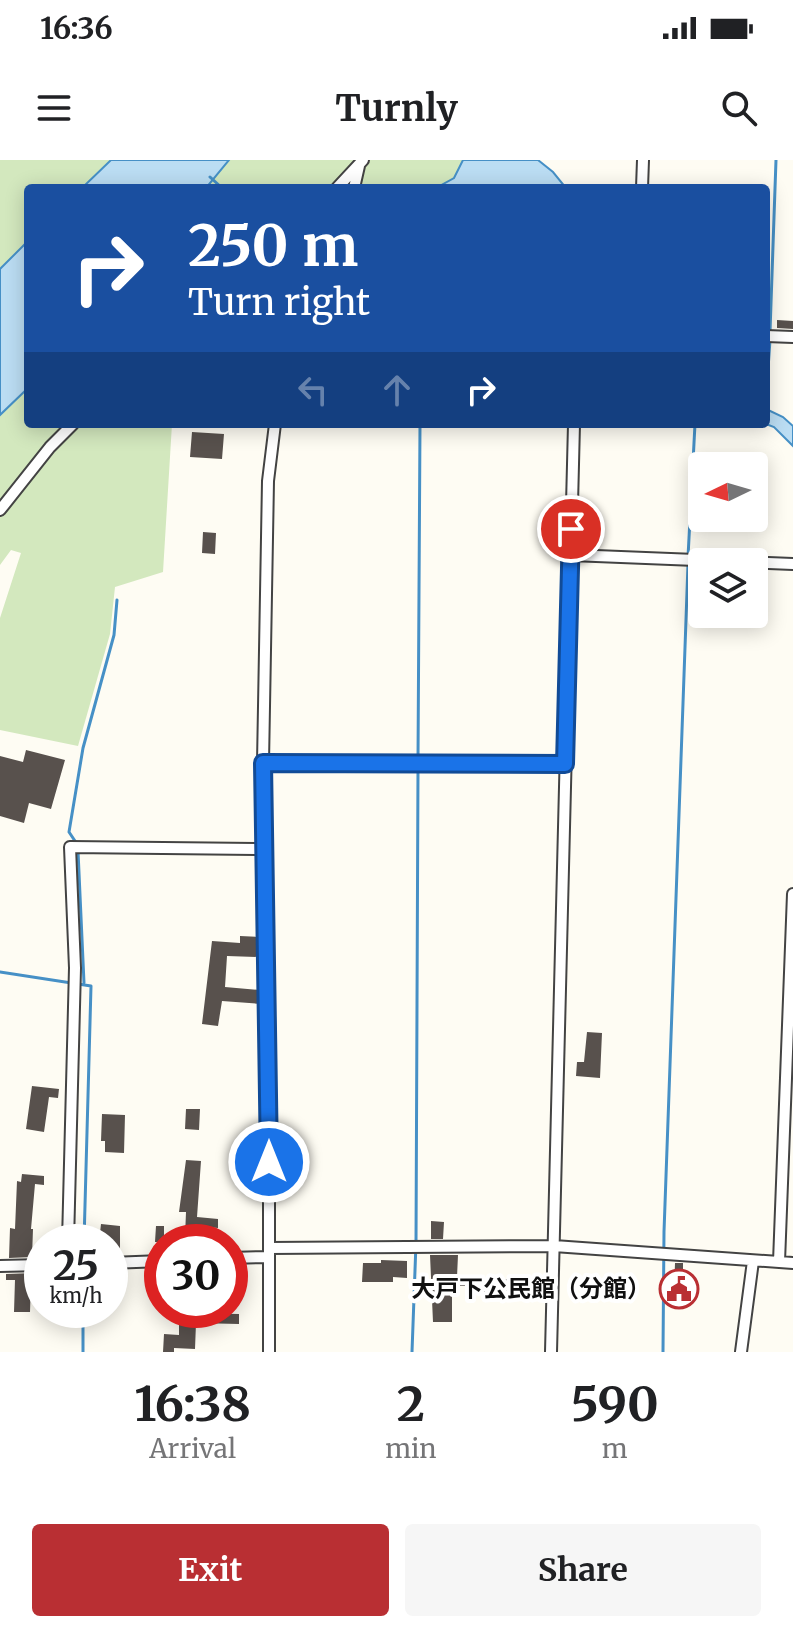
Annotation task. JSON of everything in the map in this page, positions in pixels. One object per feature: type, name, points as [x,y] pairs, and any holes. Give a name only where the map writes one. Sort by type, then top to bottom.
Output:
[{"type":"street","points":[[642,184],[643,160]]},
{"type":"street","points":[[341,184],[361,163]]},
{"type":"street","points":[[355,184],[361,163]]},
{"type":"street","points":[[770,336],[793,337]]},
{"type":"street","points":[[0,510],[69,428]]},
{"type":"street","points":[[269,1352],[269,1025],[263,763],[268,481],[275,428]]},
{"type":"street","points":[[551,1352],[574,428]]},
{"type":"street","points":[[571,555],[793,564]]},
{"type":"street","points":[[263,763],[565,764]]},
{"type":"street","points":[[68,1224],[74,989],[70,847],[265,849]]},
{"type":"street","points":[[779,1262],[793,894]]},
{"type":"street","points":[[248,1255],[268,1252],[554,1246],[793,1263]]},
{"type":"street","points":[[741,1352],[753,1261]]},
{"type":"street","points":[[0,1266],[24,1265]]},
{"type":"green space","points":[[0,160],[111,160],[86,184],[24,184],[24,245],[0,269]]},
{"type":"green space","points":[[229,160],[463,160],[454,178],[443,184],[209,184]]},
{"type":"green space","points":[[24,392],[24,428],[172,428],[163,572],[115,587],[110,634],[78,746],[0,730],[0,618],[21,553],[11,550],[0,565],[0,415]]},
{"type":"water","points":[[111,160],[229,160],[209,184],[86,184]]},
{"type":"water","points":[[463,160],[538,160],[563,184],[443,184],[454,178]]},
{"type":"water","points":[[24,245],[24,392],[0,415],[0,269]]},
{"type":"water","points":[[770,411],[793,426],[793,446],[770,426]]},
{"type":"building","points":[[777,320],[793,321],[793,329],[777,328]]},
{"type":"building","points":[[192,432],[224,434],[222,459],[190,457]]},
{"type":"building","points":[[203,532],[216,533],[215,554],[202,553]]},
{"type":"building","points":[[26,750],[65,760],[51,809],[29,803],[24,823],[0,816],[0,756],[23,762]]},
{"type":"building","points":[[240,936],[259,937],[258,957],[227,956],[225,987],[260,990],[261,1004],[222,1001],[218,1026],[202,1024],[212,941],[240,943]]},
{"type":"building","points":[[587,1032],[602,1033],[600,1078],[576,1076],[577,1062],[584,1062]]},
{"type":"building","points":[[32,1086],[59,1089],[58,1098],[49,1097],[44,1132],[26,1129]]},
{"type":"building","points":[[186,1109],[200,1109],[199,1130],[185,1129]]},
{"type":"building","points":[[102,1114],[125,1115],[124,1153],[105,1152],[105,1141],[101,1141]]},
{"type":"building","points":[[186,1160],[201,1161],[197,1217],[218,1219],[218,1224],[186,1224],[186,1212],[179,1212]]},
{"type":"building","points":[[22,1174],[44,1176],[44,1185],[35,1184],[31,1224],[24,1224],[24,1257],[9,1258],[10,1228],[15,1229],[17,1181],[21,1182]]},
{"type":"building","points":[[431,1221],[444,1222],[443,1239],[431,1239]]},
{"type":"building","points":[[430,1255],[458,1255],[457,1277],[468,1277],[468,1286],[452,1286],[452,1322],[433,1322]]},
{"type":"building","points":[[381,1260],[407,1261],[407,1278],[393,1277],[393,1282],[362,1282],[363,1263],[381,1263]]},
{"type":"building","points":[[675,1263],[683,1263],[683,1279],[692,1279],[691,1293],[674,1293]]},
{"type":"building","points":[[24,1273],[24,1312],[14,1312],[15,1280],[6,1280],[6,1274]]},
{"type":"building","points":[[524,1279],[524,1290],[481,1292],[481,1280]]},
{"type":"building","points":[[179,1328],[196,1328],[195,1349],[174,1348],[174,1352],[163,1352],[164,1334],[179,1335]]},
{"type":"waterway","points":[[770,332],[776,160]]},
{"type":"waterway","points":[[210,177],[218,184]]},
{"type":"waterway","points":[[418,760],[420,428]]},
{"type":"waterway","points":[[688,548],[695,428]]},
{"type":"waterway","points":[[663,1352],[664,1232],[688,564]]},
{"type":"waterway","points":[[77,844],[69,832],[83,748],[114,635],[117,600]]},
{"type":"waterway","points":[[412,1352],[416,1243],[418,768]]},
{"type":"waterway","points":[[78,851],[84,983]]},
{"type":"waterway","points":[[0,972],[91,986],[84,1224]]},
{"type":"waterway","points":[[83,1328],[83,1352]]},
{"type":"place","name":"大戸下公民館（分館）","points":[[679,1289]]},
{"type":"route","points":[[269,1162],[263,763],[565,764],[571,529]]}]
